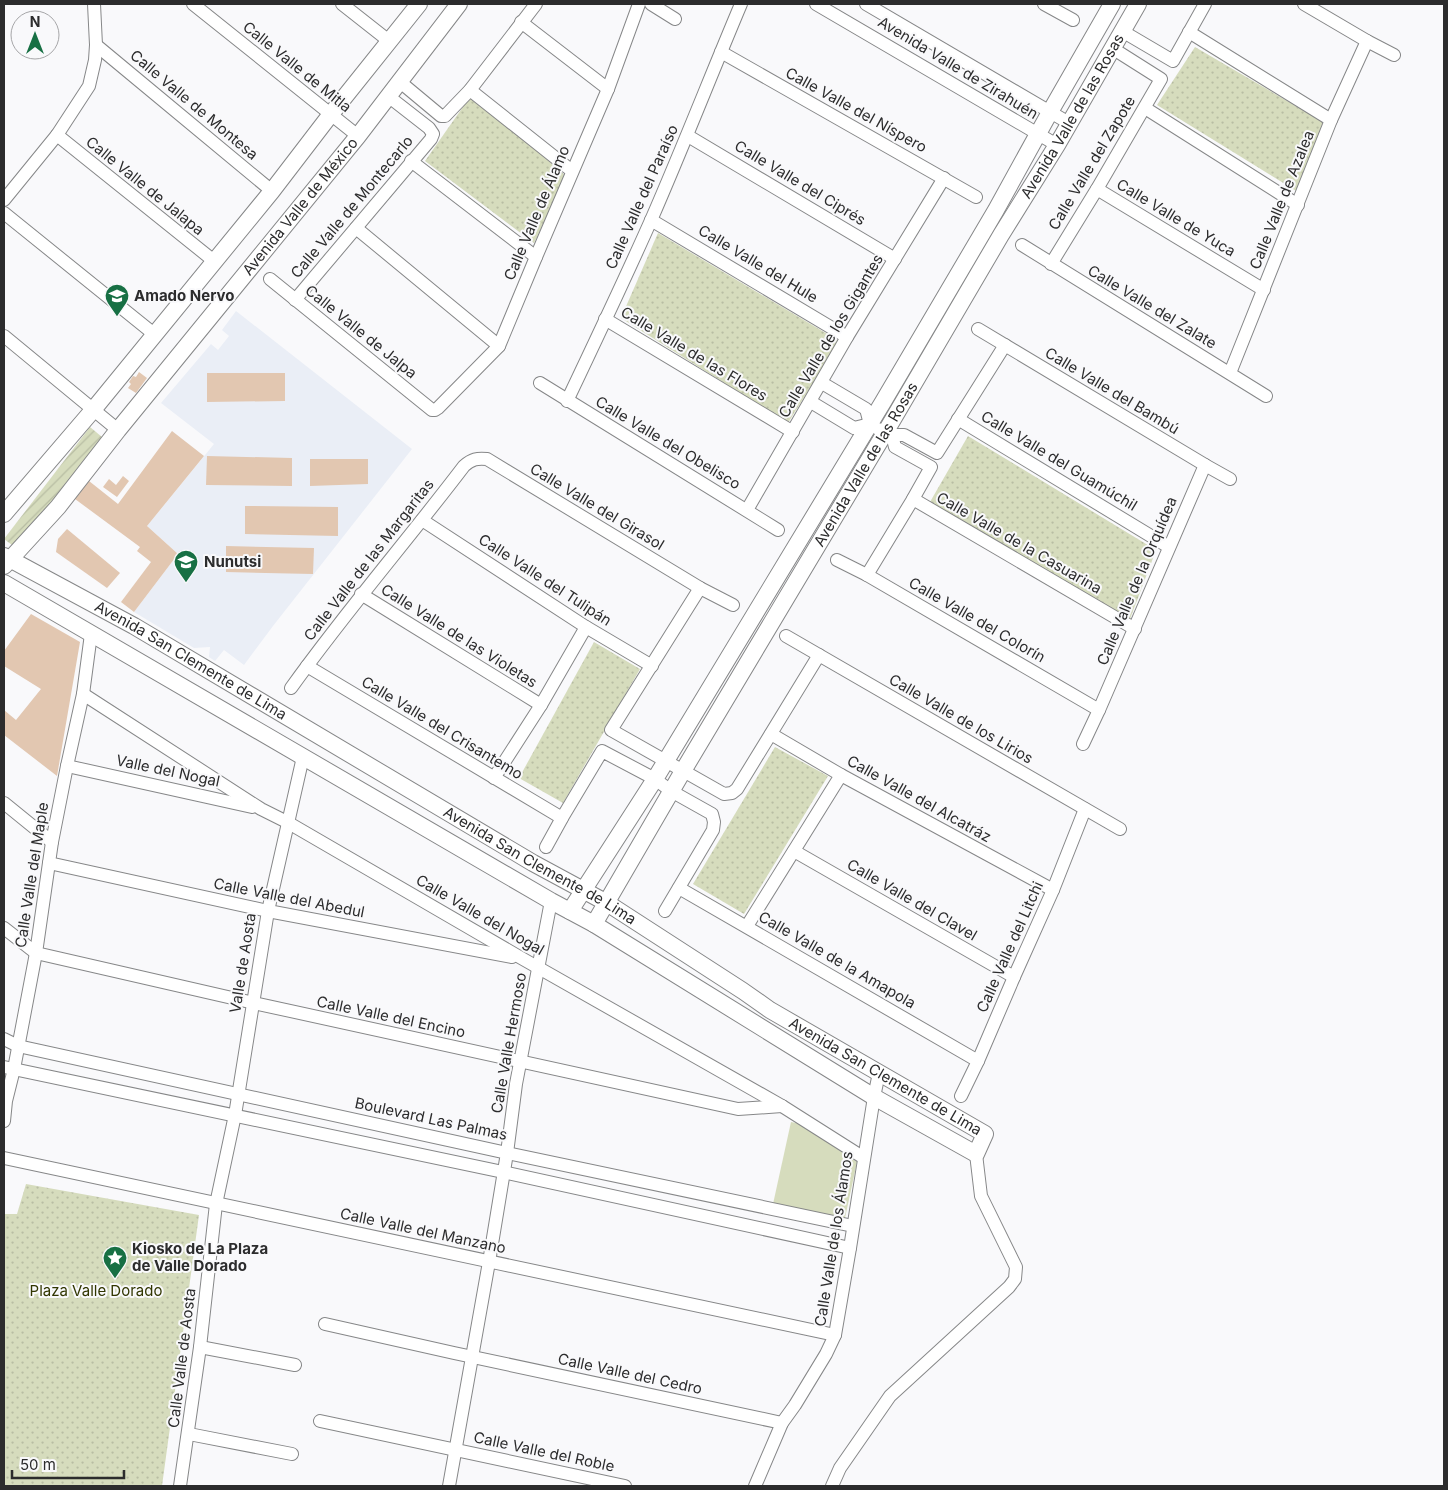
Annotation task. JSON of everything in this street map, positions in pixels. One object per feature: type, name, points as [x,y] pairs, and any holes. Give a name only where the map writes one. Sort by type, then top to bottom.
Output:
[{"type":"street","points":[[4,200],[57,135],[89,86],[95,60],[96,45],[94,4]]},
{"type":"street","name":"Calle Valle de Mitla","points":[[193,4],[358,136]]},
{"type":"street","points":[[342,4],[389,42]]},
{"type":"street","points":[[4,514],[93,410],[272,191],[419,4]]},
{"type":"street","name":"Avenida Valle de México","points":[[6,561],[58,506],[358,136],[459,4]]},
{"type":"street","points":[[399,81],[441,116],[445,116],[470,90],[536,4]]},
{"type":"street","name":"Calle Valle de Álamo","points":[[432,410],[438,408],[499,346],[608,89],[639,4]]},
{"type":"street","points":[[651,4],[675,19]]},
{"type":"street","name":"Calle Valle del Paraíso","points":[[567,401],[651,220],[742,4]]},
{"type":"street","name":"Avenida Valle de Zirahuén","points":[[816,4],[1057,145]]},
{"type":"street","name":"Avenida Valle de Zirahuén","points":[[866,4],[1069,123]]},
{"type":"street","points":[[1044,4],[1073,20]]},
{"type":"street","name":"Avenida Valle de las Rosas","points":[[570,911],[655,779],[870,424],[996,210],[1112,4]]},
{"type":"street","name":"Avenida Valle de las Rosas","points":[[594,924],[683,771],[888,434],[1001,235],[1057,145],[1138,4]]},
{"type":"street","points":[[1122,30],[1173,61],[1205,4]]},
{"type":"street","points":[[1304,4],[1394,55]]},
{"type":"street","points":[[521,22],[608,89]]},
{"type":"street","points":[[1189,32],[1331,120]]},
{"type":"street","name":"Calle Valle de Azalea","points":[[1230,373],[1331,120],[1367,41]]},
{"type":"street","name":"Calle Valle de Montesa","points":[[96,45],[272,191]]},
{"type":"street","name":"Calle Valle del Zapote","points":[[1051,264],[1162,79],[1112,48]]},
{"type":"street","name":"Calle Valle del Níspero","points":[[721,52],[976,197]]},
{"type":"street","points":[[470,90],[572,171]]},
{"type":"street","name":"Calle Valle de Montecarlo","points":[[295,300],[431,139],[432,134],[429,128],[388,96]]},
{"type":"street","points":[[1145,108],[1298,204]]},
{"type":"street","name":"Calle Valle de Jalapa","points":[[57,135],[214,261]]},
{"type":"street","name":"Calle Valle del Ciprés","points":[[688,136],[895,258]]},
{"type":"street","points":[[411,162],[536,257]]},
{"type":"street","name":"Calle Valle de los Gigantes","points":[[747,510],[847,337],[944,178]]},
{"type":"street","name":"Calle Valle de Yuca","points":[[1097,189],[1264,290]]},
{"type":"street","points":[[4,213],[154,334]]},
{"type":"street","name":"Calle Valle del Hule","points":[[651,220],[847,337]]},
{"type":"street","points":[[356,228],[499,346]]},
{"type":"street","name":"Calle Valle del Zalate","points":[[1022,245],[1266,396]]},
{"type":"street","name":"Calle Valle de Jalpa","points":[[270,280],[432,410]]},
{"type":"street","name":"Calle Valle de las Flores","points":[[605,319],[792,432]]},
{"type":"street","name":"Calle Valle del Bambú","points":[[978,329],[1230,479]]},
{"type":"street","points":[[4,336],[118,430]]},
{"type":"street","points":[[811,402],[854,428],[870,424],[888,434],[904,435],[937,453],[1005,345]]},
{"type":"street","points":[[822,382],[866,409],[870,424]]},
{"type":"street","name":"Calle Valle del Obelisco","points":[[540,383],[778,530]]},
{"type":"street","name":"Calle Valle del Guamúchil","points":[[958,419],[1169,547]]},
{"type":"street","points":[[868,576],[931,467],[895,446],[888,434]]},
{"type":"street","name":"Calle Valle de las Margaritas","points":[[291,688],[361,594],[464,466],[469,461],[477,458]]},
{"type":"street","name":"Calle Valle del Girasol","points":[[477,458],[487,459],[700,588],[733,605]]},
{"type":"street","name":"Calle Valle de la Orquídea","points":[[1084,744],[1205,465]]},
{"type":"street","name":"Calle Valle de la Casuarina","points":[[913,499],[1134,629]]},
{"type":"street","name":"Calle Valle del Tulipán","points":[[422,520],[586,627],[652,666]]},
{"type":"street","name":"Calle Valle del Colorín","points":[[837,560],[868,576],[1099,710]]},
{"type":"street","name":"Avenida San Clemente de Lima","points":[[4,582],[302,757],[594,924],[874,1097],[976,1154],[985,1134],[770,1010],[607,903],[534,862],[134,626],[6,561]]},
{"type":"street","points":[[700,588],[612,730],[683,771],[724,794],[732,793],[737,789],[819,655]]},
{"type":"street","name":"Calle Valle de las Violetas","points":[[361,594],[541,705]]},
{"type":"street","points":[[494,778],[541,705],[586,627]]},
{"type":"street","name":"Calle Valle del Maple","points":[[4,1121],[9,1068],[18,1046],[36,953],[52,842],[83,694],[91,634]]},
{"type":"street","name":"Calle Valle de los Lirios","points":[[786,636],[1120,829]]},
{"type":"street","name":"Calle Valle del Crisantemo","points":[[306,666],[562,818]]},
{"type":"street","name":"Calle Valle del Nogal","points":[[83,694],[261,809],[287,822],[538,968],[782,1106],[864,1158]]},
{"type":"street","name":"Calle Valle del Alcatráz","points":[[771,734],[841,775],[1053,890]]},
{"type":"street","points":[[546,847],[602,751],[655,779],[671,791],[712,814],[714,822],[713,830],[665,911]]},
{"type":"street","name":"Valle de Aosta","points":[[235,1116],[268,911],[302,757]]},
{"type":"street","name":"Valle del Nogal","points":[[67,766],[261,809]]},
{"type":"street","points":[[747,926],[841,775]]},
{"type":"street","points":[[4,803],[52,842]]},
{"type":"street","name":"Calle Valle del Litchi","points":[[961,1096],[1053,890],[1085,809]]},
{"type":"street","name":"Calle Valle del Clavel","points":[[794,851],[1014,977]]},
{"type":"street","name":"Calle Valle del Abedul","points":[[49,863],[268,911],[523,959]]},
{"type":"street","name":"Calle Valle de la Amapola","points":[[679,888],[978,1061]]},
{"type":"street","name":"Calle Valle Hermoso","points":[[449,1486],[490,1262],[520,1062],[551,901]]},
{"type":"street","name":"Calle Valle del Encino","points":[[4,928],[36,953],[254,1003],[738,1109],[782,1106]]},
{"type":"street","name":"Boulevard Las Palmas","points":[[4,1039],[18,1046],[853,1226]]},
{"type":"street","points":[[9,1068],[503,1172],[850,1248]]},
{"type":"street","name":"Calle Valle de los Álamos","points":[[755,1486],[782,1423],[826,1354],[835,1335],[878,1073]]},
{"type":"street","name":"Calle Valle de Aosta","points":[[180,1486],[189,1434],[216,1204],[235,1116]]},
{"type":"street","points":[[832,1486],[840,1468],[890,1396],[1010,1287],[1015,1278],[1016,1267],[981,1196],[976,1154]]},
{"type":"street","name":"Calle Valle del Manzano","points":[[4,1158],[835,1335]]},
{"type":"street","name":"Calle Valle del Cedro","points":[[326,1324],[782,1423]]},
{"type":"street","points":[[200,1347],[295,1365]]},
{"type":"street","name":"Calle Valle del Roble","points":[[320,1421],[625,1486]]},
{"type":"street","points":[[189,1434],[292,1454]]},
{"type":"shaded area","points":[[236,311],[412,449],[244,665],[224,650],[215,661],[209,657],[210,647],[194,648],[134,612],[178,554],[147,526],[214,444],[161,403],[211,344],[218,350],[229,336],[222,330]]},
{"type":"green space","points":[[1195,47],[1323,122],[1301,194],[1157,105]]},
{"type":"green space","points":[[472,94],[566,176],[534,243],[425,161]]},
{"type":"green space","points":[[658,233],[839,341],[788,423],[621,318]]},
{"type":"green space","points":[[90,427],[102,437],[16,548],[4,539]]},
{"type":"green space","points":[[968,436],[1156,550],[1130,619],[930,502]]},
{"type":"green space","points":[[594,642],[640,669],[563,803],[519,778]]},
{"type":"green space","points":[[775,747],[828,776],[744,914],[693,884]]},
{"type":"green space","points":[[791,1122],[806,1125],[857,1162],[845,1218],[773,1204]]},
{"type":"green space","name":"Plaza Valle Dorado","points":[[26,1184],[199,1215],[162,1486],[4,1486],[4,1214],[17,1214]]},
{"type":"building","points":[[139,372],[147,378],[136,393],[128,388],[133,376],[136,377]]},
{"type":"building","points":[[207,373],[285,373],[285,401],[207,402]]},
{"type":"building","points":[[172,431],[204,456],[147,526],[178,554],[134,612],[121,602],[151,562],[137,551],[140,547],[75,499],[89,481],[118,504]]},
{"type":"building","points":[[207,456],[292,458],[292,486],[206,485]]},
{"type":"building","points":[[310,459],[368,459],[368,484],[310,486]]},
{"type":"building","points":[[123,476],[129,481],[117,497],[103,487],[109,479],[116,485]]},
{"type":"building","points":[[245,506],[338,507],[338,536],[245,534]]},
{"type":"building","points":[[67,529],[120,573],[107,588],[56,552],[58,539]]},
{"type":"building","points":[[226,546],[314,548],[313,574],[226,572]]},
{"type":"building","points":[[31,614],[80,642],[57,776],[4,735],[4,710],[16,720],[41,689],[4,666],[4,651]]},
{"type":"place","name":"Amado Nervo","points":[[117,317]]},
{"type":"place","name":"Nunutsi","points":[[186,583]]},
{"type":"place","name":"Kiosko de La Plaza de Valle Dorado","points":[[115,1279]]}]
